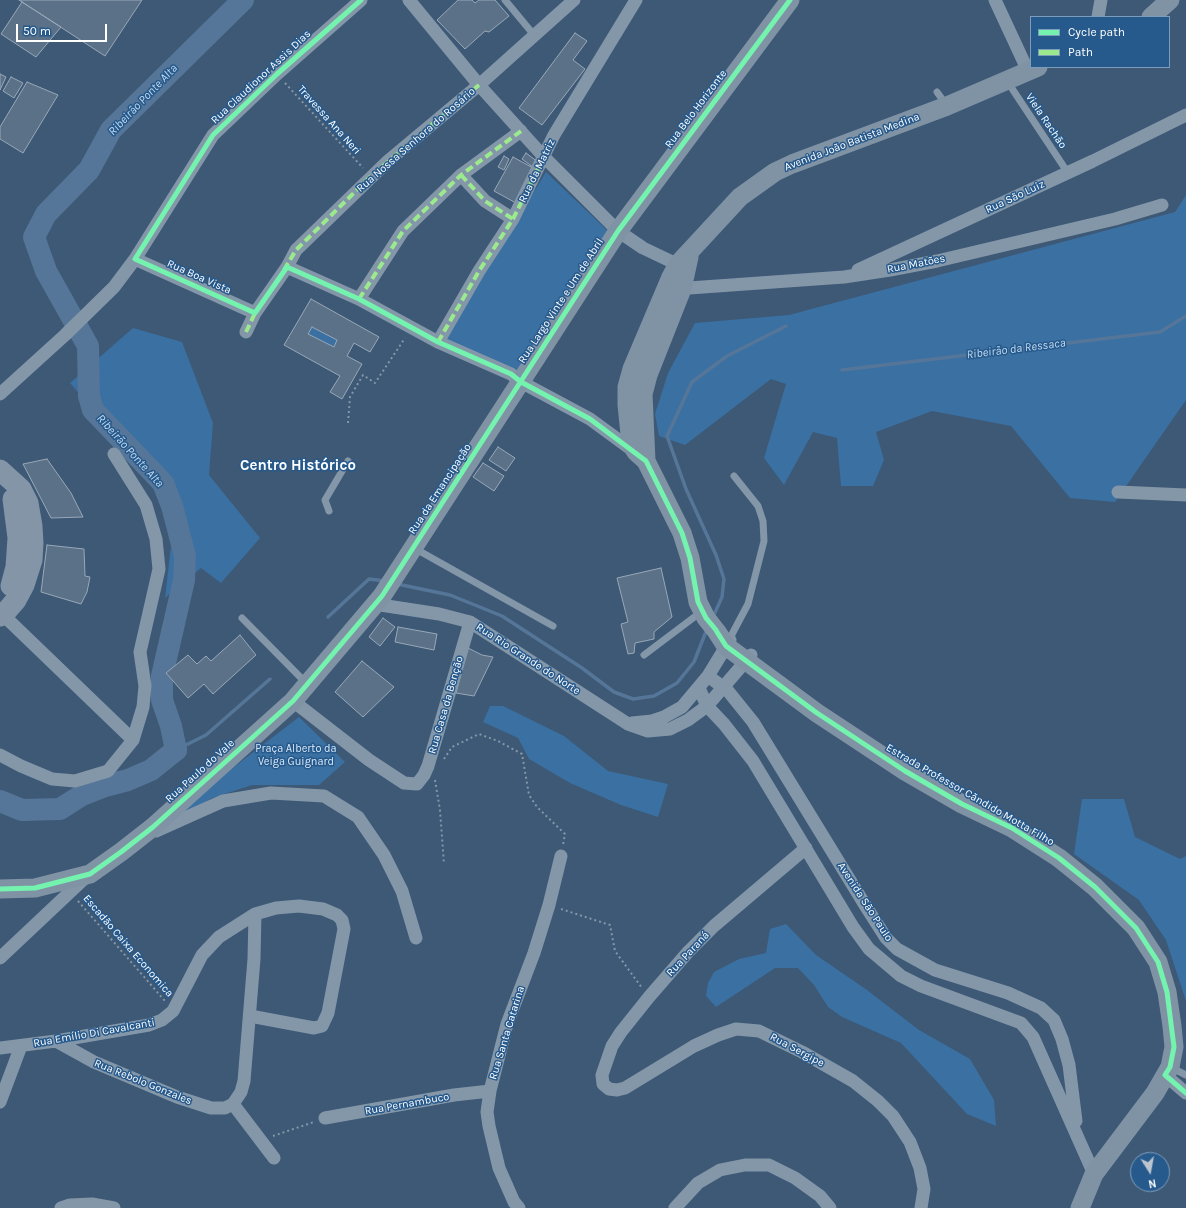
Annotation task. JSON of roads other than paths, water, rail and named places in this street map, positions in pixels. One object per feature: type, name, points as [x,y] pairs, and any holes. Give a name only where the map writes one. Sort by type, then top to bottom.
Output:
[{"type":"main road","name":"Rua Belo Horizonte","points":[[618,231],[790,0]]},
{"type":"main road","points":[[1152,16],[1170,0]]},
{"type":"main road","name":"Avenida João Batista Medina","points":[[716,629],[698,602],[690,558],[682,533],[641,457],[630,444],[628,430],[627,387],[632,369],[679,269],[740,197],[775,172],[942,99],[1006,80],[1033,69]]},
{"type":"main road","name":"Rua Largo Vinte e Um de Abril","points":[[521,382],[618,231]]},
{"type":"main road","name":"Rua da Emancipação","points":[[378,600],[414,548],[521,382]]},
{"type":"main road","points":[[1,612],[14,578],[17,555],[17,524],[4,473]]},
{"type":"main road","name":"Rua Paulo do Vale","points":[[0,889],[35,888],[90,874],[121,852],[153,826],[293,701],[378,600]]},
{"type":"main road","name":"Estrada Professor Cãndido Motta Filho","points":[[716,629],[749,658],[762,672],[817,713],[905,771],[962,804],[1012,828],[1059,858],[1095,887],[1136,928],[1158,962],[1167,992],[1172,1026],[1174,1072],[1155,1093],[1094,1174],[1080,1208]]},
{"type":"street","name":"Rua Claudionor Assis Dias","points":[[0,394],[97,305],[114,287],[134,260],[213,135],[277,74],[361,0]]},
{"type":"street","points":[[409,0],[479,85],[544,157],[618,231],[643,248],[679,269]]},
{"type":"street","name":"Rua Nossa Senhora do Rosário","points":[[246,332],[256,313],[296,250],[370,177],[479,85],[534,34],[574,0]]},
{"type":"street","name":"Rua da Matriz","points":[[438,342],[479,271],[513,219],[554,135],[636,0]]},
{"type":"street","points":[[995,0],[1030,64]]},
{"type":"street","points":[[1098,16],[1101,0]]},
{"type":"street","name":"Rua São Luiz","points":[[844,277],[1068,173],[1186,115]]},
{"type":"street","points":[[359,299],[403,231],[461,175],[521,131]]},
{"type":"street","points":[[461,175],[484,201],[513,219]]},
{"type":"street","name":"Rua Matões","points":[[679,269],[844,277],[936,261],[1115,219],[1162,205]]},
{"type":"street","name":"Rua Boa Vista","points":[[134,260],[256,313]]},
{"type":"street","points":[[287,266],[359,299],[438,342],[511,374],[521,382],[590,419],[641,457]]},
{"type":"street","points":[[0,755],[52,779],[75,781],[108,771],[133,740],[143,708],[145,686],[140,652],[159,569],[156,539],[146,505],[114,454]]},
{"type":"street","points":[[1118,492],[1186,495]]},
{"type":"street","name":"Rua Rio Grande do Norte","points":[[378,600],[470,622],[628,724],[648,731],[670,729],[688,720],[706,706],[724,688],[749,658]]},
{"type":"street","points":[[1,612],[133,740]]},
{"type":"street","name":"Rua Casa da Benção","points":[[293,701],[375,764],[404,783],[416,784],[424,775],[428,766],[470,622]]},
{"type":"street","points":[[628,724],[652,721],[668,715],[682,707],[700,688],[708,676],[716,629]]},
{"type":"street","name":"Avenida São Paulo","points":[[708,676],[724,688],[739,703],[753,722],[873,918],[886,938],[898,950],[935,970],[1008,993],[1041,1008],[1054,1020],[1062,1039],[1069,1065],[1077,1135]]},
{"type":"street","name":"Avenida São Paulo","points":[[700,688],[706,706],[724,724],[753,761],[853,927],[869,949],[901,976],[921,986],[1021,1023],[1033,1037],[1043,1056],[1094,1174]]},
{"type":"street","points":[[121,852],[166,826],[223,801],[271,793],[324,796],[358,818],[384,855],[402,891],[416,938]]},
{"type":"street","name":"Rua Paraná","points":[[603,1084],[602,1075],[612,1046],[620,1032],[648,997],[688,952],[714,926],[806,848]]},
{"type":"street","name":"Rua Santa Catarina","points":[[519,1208],[514,1202],[499,1168],[489,1126],[488,1112],[490,1091],[507,1024],[534,954],[549,905],[561,856]]},
{"type":"street","points":[[0,958],[90,874]]},
{"type":"street","name":"Rua Emílio Di Cavalcanti","points":[[0,1048],[56,1042],[149,1025],[162,1020],[173,1010],[202,956],[219,937],[255,914],[276,908],[299,906],[324,910],[337,915],[342,920],[344,929],[327,1020],[322,1026],[314,1028],[250,1016]]},
{"type":"street","points":[[255,914],[250,1016],[244,1081],[241,1092],[233,1104],[274,1158]]},
{"type":"street","name":"Rua Sergipe","points":[[603,1084],[609,1089],[617,1090],[625,1088],[694,1046],[718,1035],[736,1029],[759,1030],[853,1081],[878,1101],[893,1116],[910,1142],[920,1168],[924,1189],[922,1208]]},
{"type":"street","name":"Rua Rebolo Gonzales","points":[[56,1042],[94,1062],[177,1097],[211,1108],[224,1108],[233,1104]]},
{"type":"street","points":[[0,1102],[21,1046]]},
{"type":"street","points":[[1174,1072],[1186,1093]]},
{"type":"street","name":"Rua Pernambuco","points":[[325,1118],[490,1091]]},
{"type":"street","points":[[675,1208],[698,1183],[720,1170],[745,1165],[769,1165],[795,1178],[830,1208]]},
{"type":"street","points":[[61,1208],[70,1205],[92,1204],[114,1208]]},
{"type":"lane","points":[[505,0],[534,34]]},
{"type":"lane","name":"Viela Rachão","points":[[1006,80],[1068,173]]},
{"type":"lane","points":[[328,511],[325,500],[348,461]]},
{"type":"lane","points":[[644,655],[716,629],[748,604],[764,541],[763,520],[758,506],[734,476]]},
{"type":"lane","points":[[414,548],[553,626]]},
{"type":"lane","points":[[242,618],[308,684]]},
{"type":"waterway","name":"Ribeirão Ponte Alta","points":[[0,801],[22,810],[60,809],[82,795],[105,786],[128,780],[151,770],[176,750],[171,726],[162,700],[162,676],[184,580],[185,556],[172,506],[163,483],[93,410],[89,396],[88,346],[46,271],[34,237],[46,214],[89,170],[111,130],[243,0]]},
{"type":"waterway","name":"Ribeirão da Ressaca","points":[[842,370],[1160,332],[1186,316]]},
{"type":"waterway","points":[[713,617],[722,597],[724,579],[716,555],[686,489],[667,436],[692,382],[727,356],[786,326]]},
{"type":"waterway","points":[[328,617],[369,579],[385,581]]},
{"type":"waterway","points":[[397,584],[450,595],[502,616],[582,668],[614,692],[633,699],[654,696],[677,683],[694,662],[707,629]]},
{"type":"waterway","points":[[176,750],[206,735],[270,679]]},
{"type":"district","name":"Centro Histórico","points":[[298,466]]},
{"type":"park label","name":"Praça Alberto da Veiga Guignard","points":[[296,755]]}]
